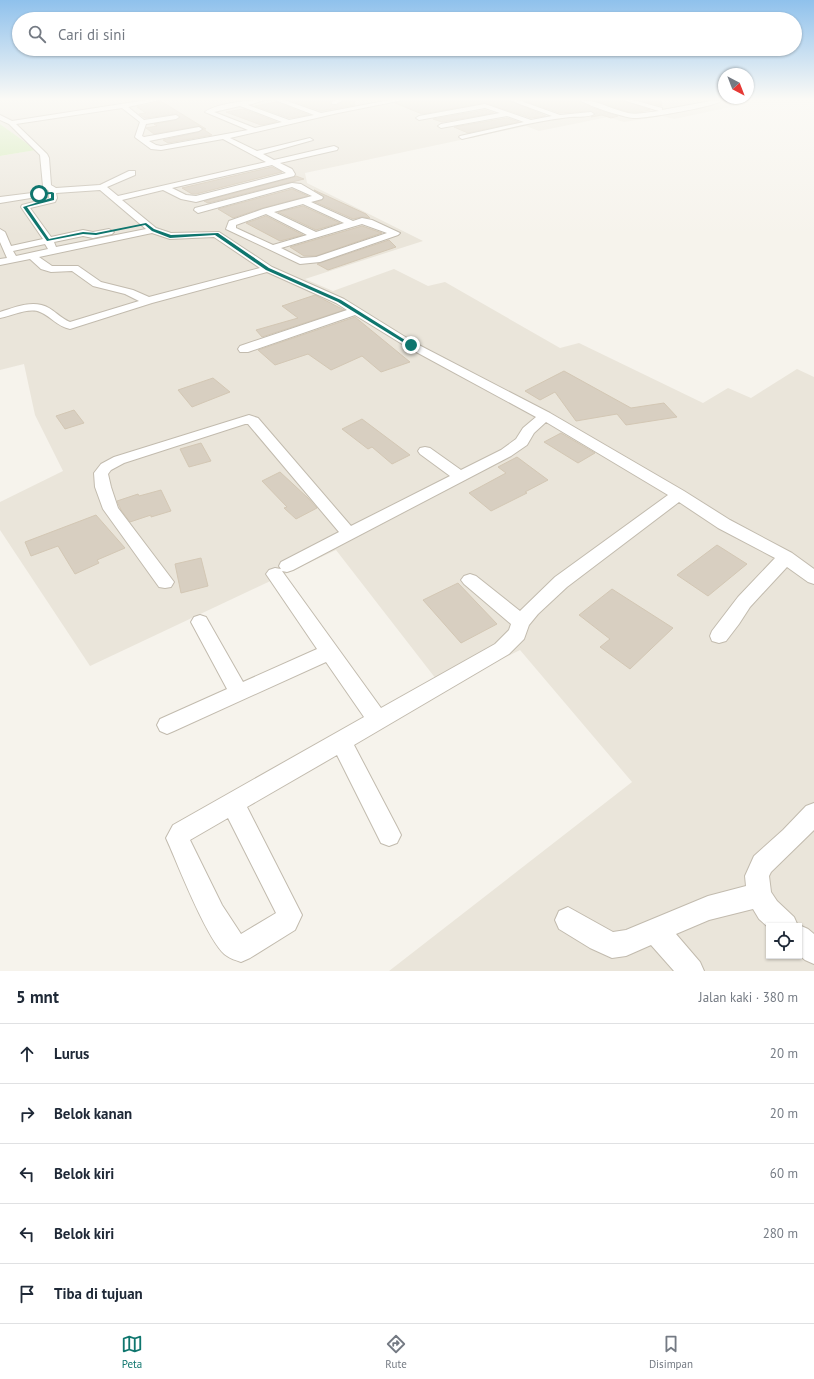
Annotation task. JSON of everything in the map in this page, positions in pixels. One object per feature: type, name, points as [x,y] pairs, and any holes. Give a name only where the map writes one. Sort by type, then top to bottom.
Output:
[{"type":"street","points":[[34,145],[45,158],[47,186],[53,192],[53,198],[52,200],[25,207],[48,240],[53,252]]},
{"type":"street","points":[[152,145],[157,148],[173,145]]},
{"type":"street","points":[[196,199],[291,174],[289,171],[239,145]]},
{"type":"street","points":[[255,154],[289,145]]},
{"type":"street","points":[[116,199],[271,162],[280,162],[334,148]]},
{"type":"street","points":[[0,200],[53,192],[102,187],[132,172]]},
{"type":"street","points":[[198,210],[292,185],[298,186],[319,197],[266,211],[232,223],[231,229]]},
{"type":"street","points":[[102,187],[116,197],[116,199],[149,227],[170,236],[216,234],[231,229],[300,261],[309,262],[396,234],[367,221],[272,248]]},
{"type":"street","points":[[164,187],[184,197],[196,199],[210,206]]},
{"type":"street","points":[[303,201],[353,224]]},
{"type":"street","points":[[266,211],[315,235]]},
{"type":"street","points":[[8,249],[83,233],[96,234],[149,227]]},
{"type":"street","points":[[0,262],[53,252],[149,227]]},
{"type":"street","points":[[0,232],[13,259]]},
{"type":"street","points":[[216,234],[268,269],[340,301],[411,345],[545,416],[679,495],[724,524],[786,557],[814,578]]},
{"type":"street","points":[[33,256],[45,267],[51,269],[74,268],[97,284],[129,292],[148,301]]},
{"type":"street","points":[[0,315],[36,307],[44,310],[62,323],[70,326],[148,301],[268,269]]},
{"type":"street","points":[[244,349],[356,311]]},
{"type":"street","points":[[378,721],[330,651],[281,570],[506,453],[522,442],[528,431],[545,416]]},
{"type":"street","points":[[165,582],[111,509],[103,487],[101,473],[106,467],[119,460],[243,420],[249,419],[253,421],[349,534]]},
{"type":"street","points":[[425,451],[461,477]]},
{"type":"street","points":[[233,804],[290,915],[286,921],[241,949],[234,947],[228,939],[201,890],[181,848],[178,838],[181,833],[502,649],[517,634],[521,622],[541,600],[561,582],[679,495]]},
{"type":"street","points":[[719,636],[744,602],[786,557]]},
{"type":"street","points":[[470,580],[521,622]]},
{"type":"street","points":[[200,622],[239,693]]},
{"type":"street","points":[[167,725],[330,651]]},
{"type":"street","points":[[341,742],[389,835]]},
{"type":"street","points":[[782,923],[768,910],[759,895],[757,876],[762,864],[791,838],[814,814]]},
{"type":"street","points":[[568,920],[599,939],[612,945],[626,943],[708,908],[759,895]]},
{"type":"street","points":[[655,930],[691,971]]},
{"type":"street","points":[[802,941],[814,951]]},
{"type":"shaded area","points":[[29,145],[435,145],[305,173],[307,183],[423,241],[305,279],[333,291],[394,269],[428,286],[445,282],[560,348],[579,343],[703,403],[728,388],[751,398],[797,369],[814,377],[814,971],[389,971],[632,782],[520,650],[443,688],[336,550],[90,666],[0,530],[0,502],[63,471],[35,415],[24,364],[0,370],[0,156],[35,150]]},
{"type":"green space","points":[[0,145],[30,145],[36,150],[0,156]]},
{"type":"building","points":[[272,167],[282,172],[196,194],[192,194],[182,188]]},
{"type":"building","points":[[296,176],[304,179],[208,203],[204,201],[294,177]]},
{"type":"building","points":[[292,189],[308,196],[233,218],[218,209]]},
{"type":"building","points":[[314,190],[366,214],[370,218],[362,217],[353,219],[315,202],[322,200],[324,197]]},
{"type":"building","points":[[303,206],[340,223],[316,230],[278,212]]},
{"type":"building","points":[[266,216],[303,235],[280,241],[246,223]]},
{"type":"building","points":[[362,226],[382,233],[316,256],[304,256],[290,247]]},
{"type":"building","points":[[389,240],[396,247],[328,270],[317,264]]},
{"type":"building","points":[[315,295],[344,310],[262,337],[256,330],[298,318],[282,306]]},
{"type":"building","points":[[355,317],[410,362],[381,372],[362,356],[331,370],[308,354],[275,365],[258,350]]},
{"type":"building","points":[[564,371],[631,408],[664,403],[677,417],[626,425],[617,414],[576,421],[555,392],[540,400],[525,391]]},
{"type":"building","points":[[213,378],[230,392],[192,407],[178,390]]},
{"type":"building","points":[[74,410],[84,423],[65,429],[56,416]]},
{"type":"building","points":[[362,419],[410,455],[392,464],[372,447],[368,449],[342,429]]},
{"type":"building","points":[[561,433],[595,453],[578,463],[544,442]]},
{"type":"building","points":[[201,443],[211,461],[189,467],[180,449]]},
{"type":"building","points":[[517,457],[548,480],[525,492],[527,493],[491,511],[469,493],[506,473],[498,467]]},
{"type":"building","points":[[280,472],[317,508],[296,519],[284,508],[287,507],[262,481]]},
{"type":"building","points":[[161,490],[171,511],[151,517],[151,515],[130,522],[121,510],[117,501],[138,494],[139,496]]},
{"type":"building","points":[[96,515],[125,548],[97,560],[99,563],[75,574],[58,546],[31,556],[25,542]]},
{"type":"building","points":[[717,545],[747,564],[708,596],[677,575]]},
{"type":"building","points":[[201,558],[208,586],[181,593],[175,564]]},
{"type":"building","points":[[458,583],[497,624],[461,643],[423,600]]},
{"type":"building","points":[[612,589],[673,628],[630,669],[600,647],[610,639],[579,615]]},
{"type":"route","points":[[39,194],[52,193],[53,199],[25,207],[48,240],[83,233],[96,234],[146,224],[153,230],[170,236],[216,234],[268,269],[340,301],[411,345]]}]
